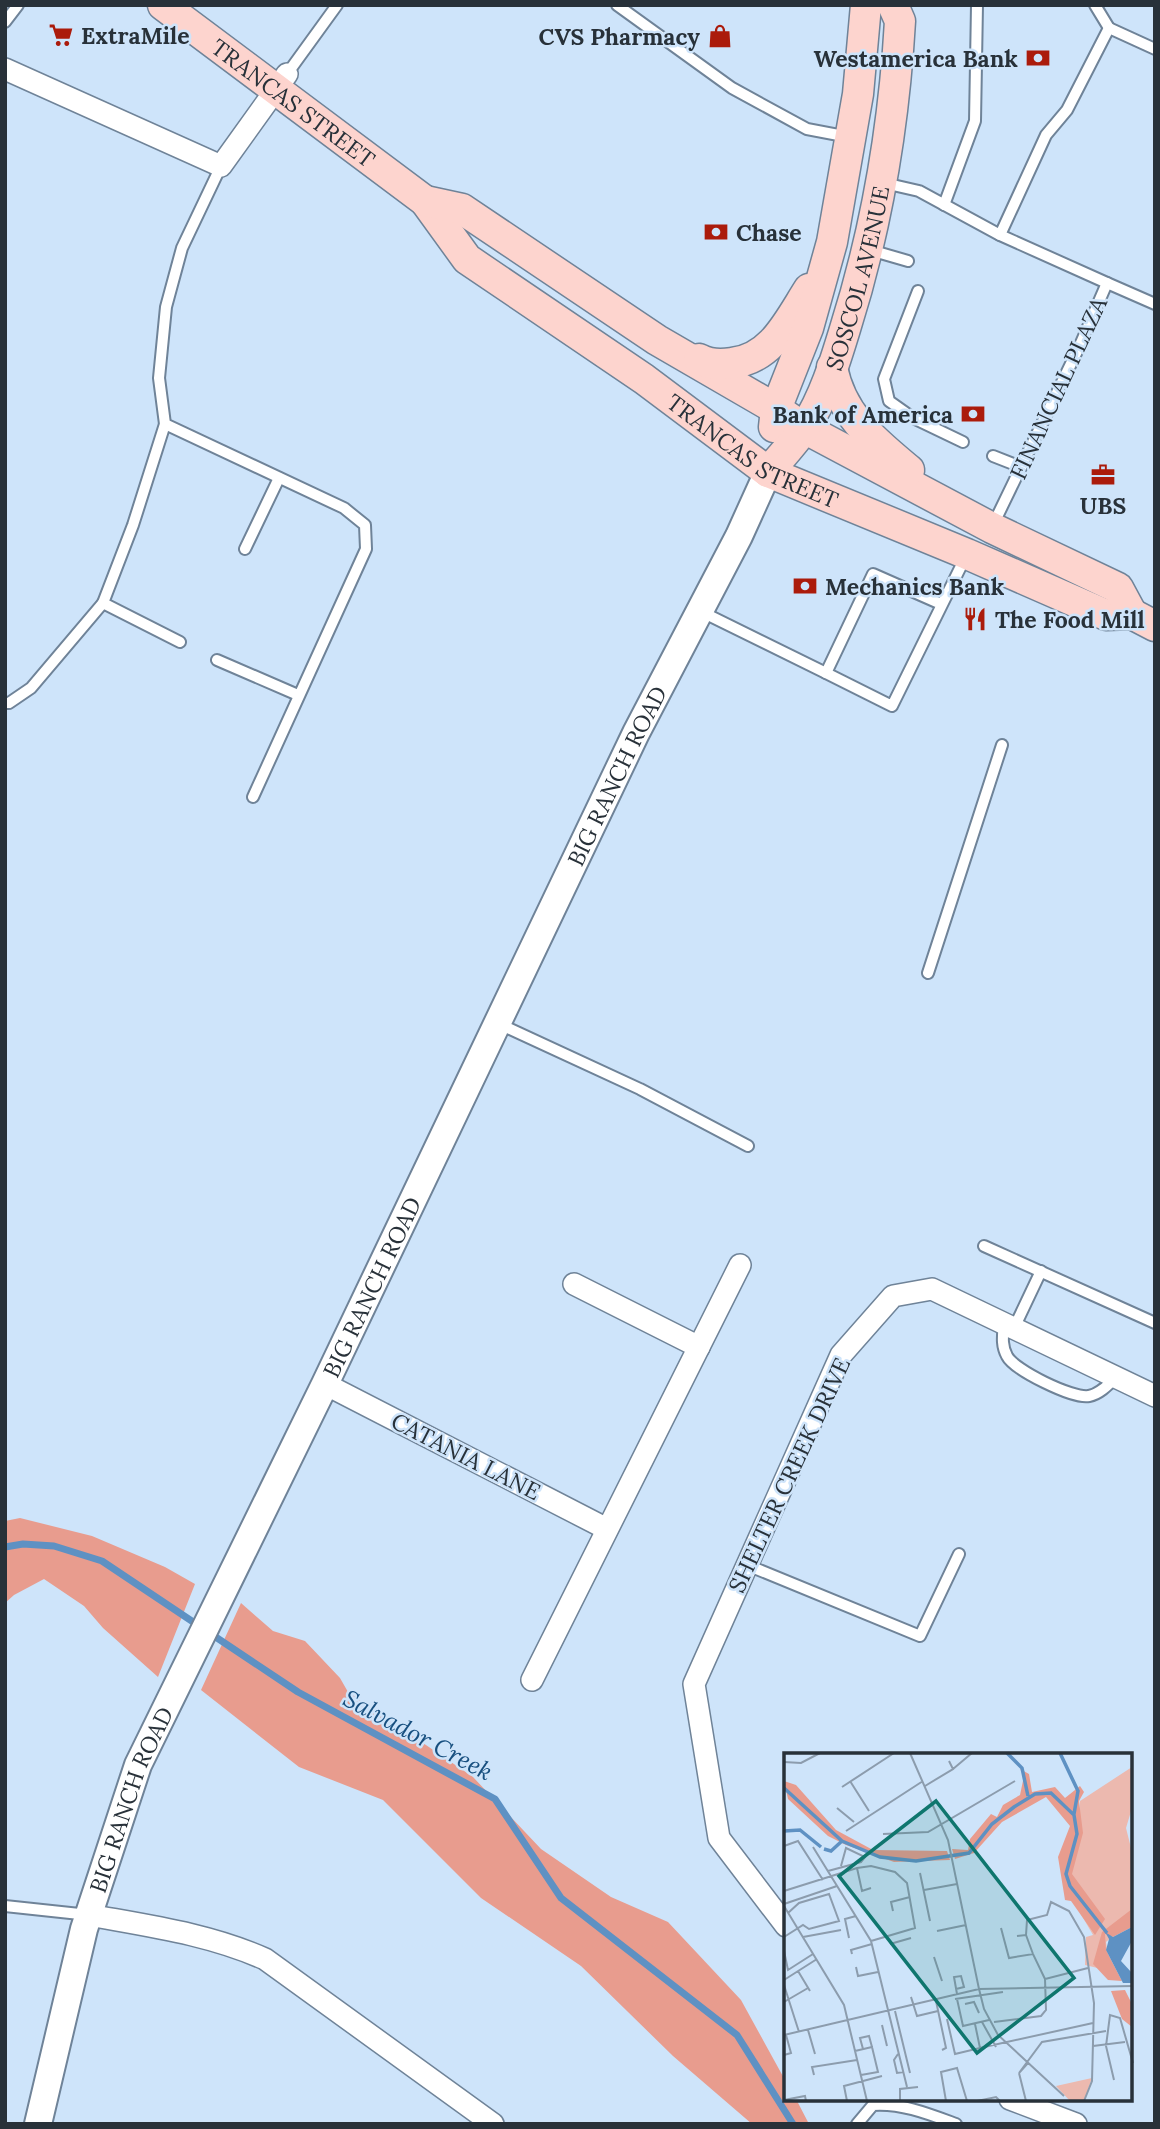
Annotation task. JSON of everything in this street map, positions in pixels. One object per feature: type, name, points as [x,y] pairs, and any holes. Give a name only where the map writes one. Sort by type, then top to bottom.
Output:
[{"type":"main road","name":"TRANCAS STREET","points":[[163,5],[283,82],[425,201],[467,259],[644,379],[768,472],[1107,615],[1143,620]]},
{"type":"main road","name":"SOSCOL AVENUE","points":[[768,472],[776,409],[799,354],[827,262],[851,138],[866,5]]},
{"type":"main road","name":"SOSCOL AVENUE","points":[[768,472],[804,428],[817,406],[832,367],[867,249],[891,126],[900,20],[893,5]]},
{"type":"main road","points":[[863,40],[872,47],[878,66],[866,174],[873,180],[882,182]]},
{"type":"main road","name":"TRANCAS STREET","points":[[425,201],[462,209],[657,340],[804,428],[992,528],[1118,588],[1143,620]]},
{"type":"main road","points":[[657,340],[708,363],[731,364],[750,359],[772,345],[827,262]]},
{"type":"main road","points":[[832,367],[842,400],[862,429],[934,491],[992,528]]},
{"type":"street","points":[[5,69],[221,166],[283,82]]},
{"type":"street","name":"BIG RANCH ROAD","points":[[38,2124],[89,1915],[138,1765],[325,1384],[635,733],[739,536],[768,472]]},
{"type":"street","points":[[532,1680],[740,1265]]},
{"type":"street","points":[[574,1284],[699,1346]]},
{"type":"street","name":"SHELTER CREEK DRIVE","points":[[784,1923],[719,1838],[694,1684],[841,1354],[893,1296],[932,1289],[1155,1396]]},
{"type":"street","name":"CATANIA LANE","points":[[325,1384],[607,1529]]},
{"type":"street","points":[[89,1915],[190,1934],[234,1945],[265,1959],[493,2124]]},
{"type":"street","points":[[1015,2101],[1076,2124]]},
{"type":"lane","points":[[5,22],[17,5]]},
{"type":"lane","points":[[283,82],[337,5]]},
{"type":"lane","points":[[617,5],[732,88],[807,129],[851,138]]},
{"type":"lane","points":[[944,205],[975,121],[977,5]]},
{"type":"lane","points":[[1096,5],[1109,28],[1155,49]]},
{"type":"lane","points":[[1000,235],[1046,135],[1067,110],[1109,28]]},
{"type":"lane","points":[[5,703],[30,688],[103,603],[133,525],[165,424],[159,378],[166,307],[182,248],[221,166]]},
{"type":"lane","name":"FINANCIAL PLAZA","points":[[882,182],[919,191],[1000,235],[1107,282],[992,528]]},
{"type":"lane","points":[[867,249],[908,261]]},
{"type":"lane","points":[[1107,282],[1155,304]]},
{"type":"lane","points":[[918,291],[884,379],[889,401],[913,418],[963,442]]},
{"type":"lane","points":[[165,424],[344,508],[365,525],[366,549],[253,797]]},
{"type":"lane","points":[[993,456],[1021,467]]},
{"type":"lane","points":[[245,550],[279,478]]},
{"type":"lane","points":[[700,611],[892,706],[967,554]]},
{"type":"lane","points":[[826,673],[873,574],[941,604]]},
{"type":"lane","points":[[103,603],[180,642]]},
{"type":"lane","points":[[217,660],[298,695]]},
{"type":"lane","points":[[928,973],[1002,745]]},
{"type":"lane","points":[[497,1023],[640,1089],[748,1146]]},
{"type":"lane","points":[[984,1246],[1155,1323]]},
{"type":"lane","points":[[1041,1271],[1009,1326],[1003,1347],[1008,1359],[1021,1370],[1076,1396],[1091,1396],[1105,1388],[1116,1377]]},
{"type":"lane","points":[[747,1565],[920,1636],[959,1554]]},
{"type":"lane","points":[[5,1906],[89,1915]]},
{"type":"lane","points":[[857,2124],[873,2105],[883,2105],[911,2108],[956,2124]]},
{"type":"shaded area","points":[[20,1518],[92,1536],[165,1567],[195,1584],[158,1677],[103,1628],[84,1606],[44,1579],[5,1603],[5,1521]]},
{"type":"shaded area","points":[[241,1603],[273,1631],[305,1641],[340,1678],[348,1692],[473,1777],[541,1849],[611,1897],[668,1922],[741,2000],[784,2078],[784,2101],[797,2101],[809,2124],[752,2124],[673,2056],[581,1966],[481,1898],[383,1800],[299,1767],[201,1690]]},
{"type":"waterway","name":"Salvador Creek","points":[[5,1547],[23,1544],[54,1546],[102,1561],[298,1692],[495,1799],[561,1898],[737,2035],[793,2124]]},
{"type":"place","name":"ExtraMile","points":[[61,35]]},
{"type":"place","name":"CVS Pharmacy","points":[[720,36]]},
{"type":"place","name":"Westamerica Bank","points":[[1038,58]]},
{"type":"place","name":"Chase","points":[[716,232]]},
{"type":"place","name":"Bank of America","points":[[973,414]]},
{"type":"place","name":"UBS","points":[[1103,475]]},
{"type":"place","name":"Mechanics Bank","points":[[805,586]]},
{"type":"place","name":"The Food Mill","points":[[975,619]]}]
